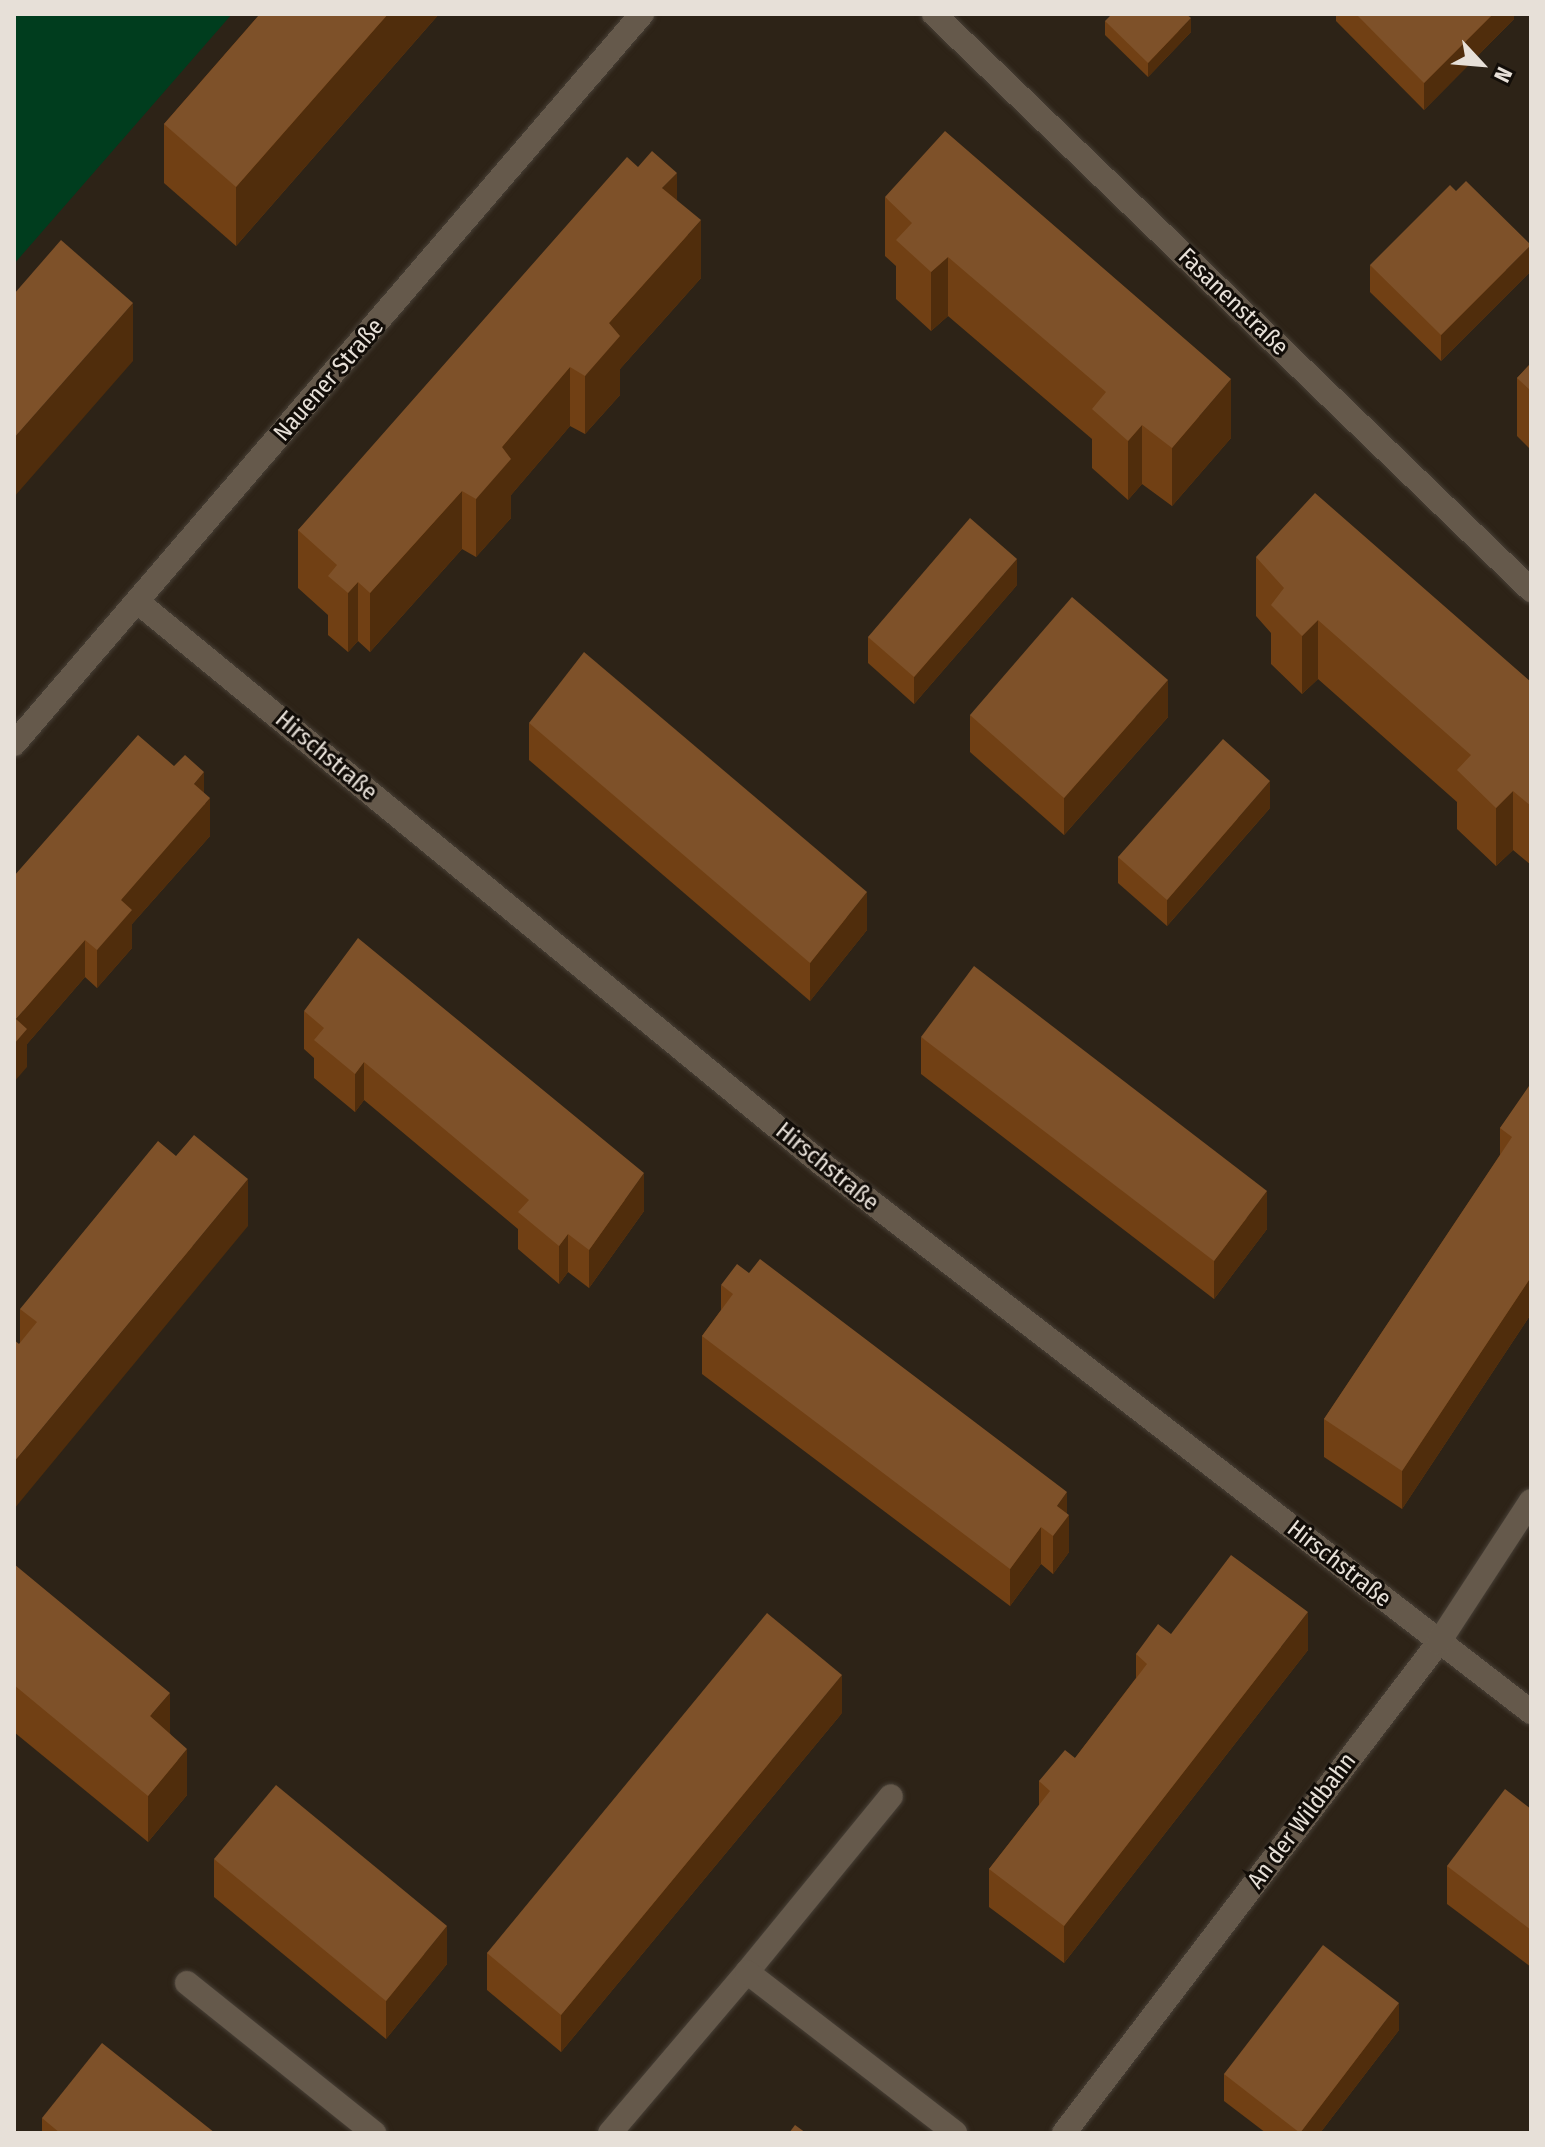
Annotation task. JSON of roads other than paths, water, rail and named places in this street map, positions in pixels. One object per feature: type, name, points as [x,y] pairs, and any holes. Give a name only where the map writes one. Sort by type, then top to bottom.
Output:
[{"type":"street","name":"Nauener Straße","points":[[14,744],[139,603],[642,14]]},
{"type":"street","name":"Fasanenstraße","points":[[934,14],[1531,590]]},
{"type":"street","name":"Hirschstraße","points":[[139,603],[822,1164],[1531,1712]]},
{"type":"street","name":"An der Wildbahn","points":[[1064,2133],[1439,1642],[1531,1501]]},
{"type":"street","points":[[610,2133],[891,1796]]},
{"type":"street","points":[[747,1972],[955,2133]]},
{"type":"street","points":[[187,1983],[374,2133]]}]
